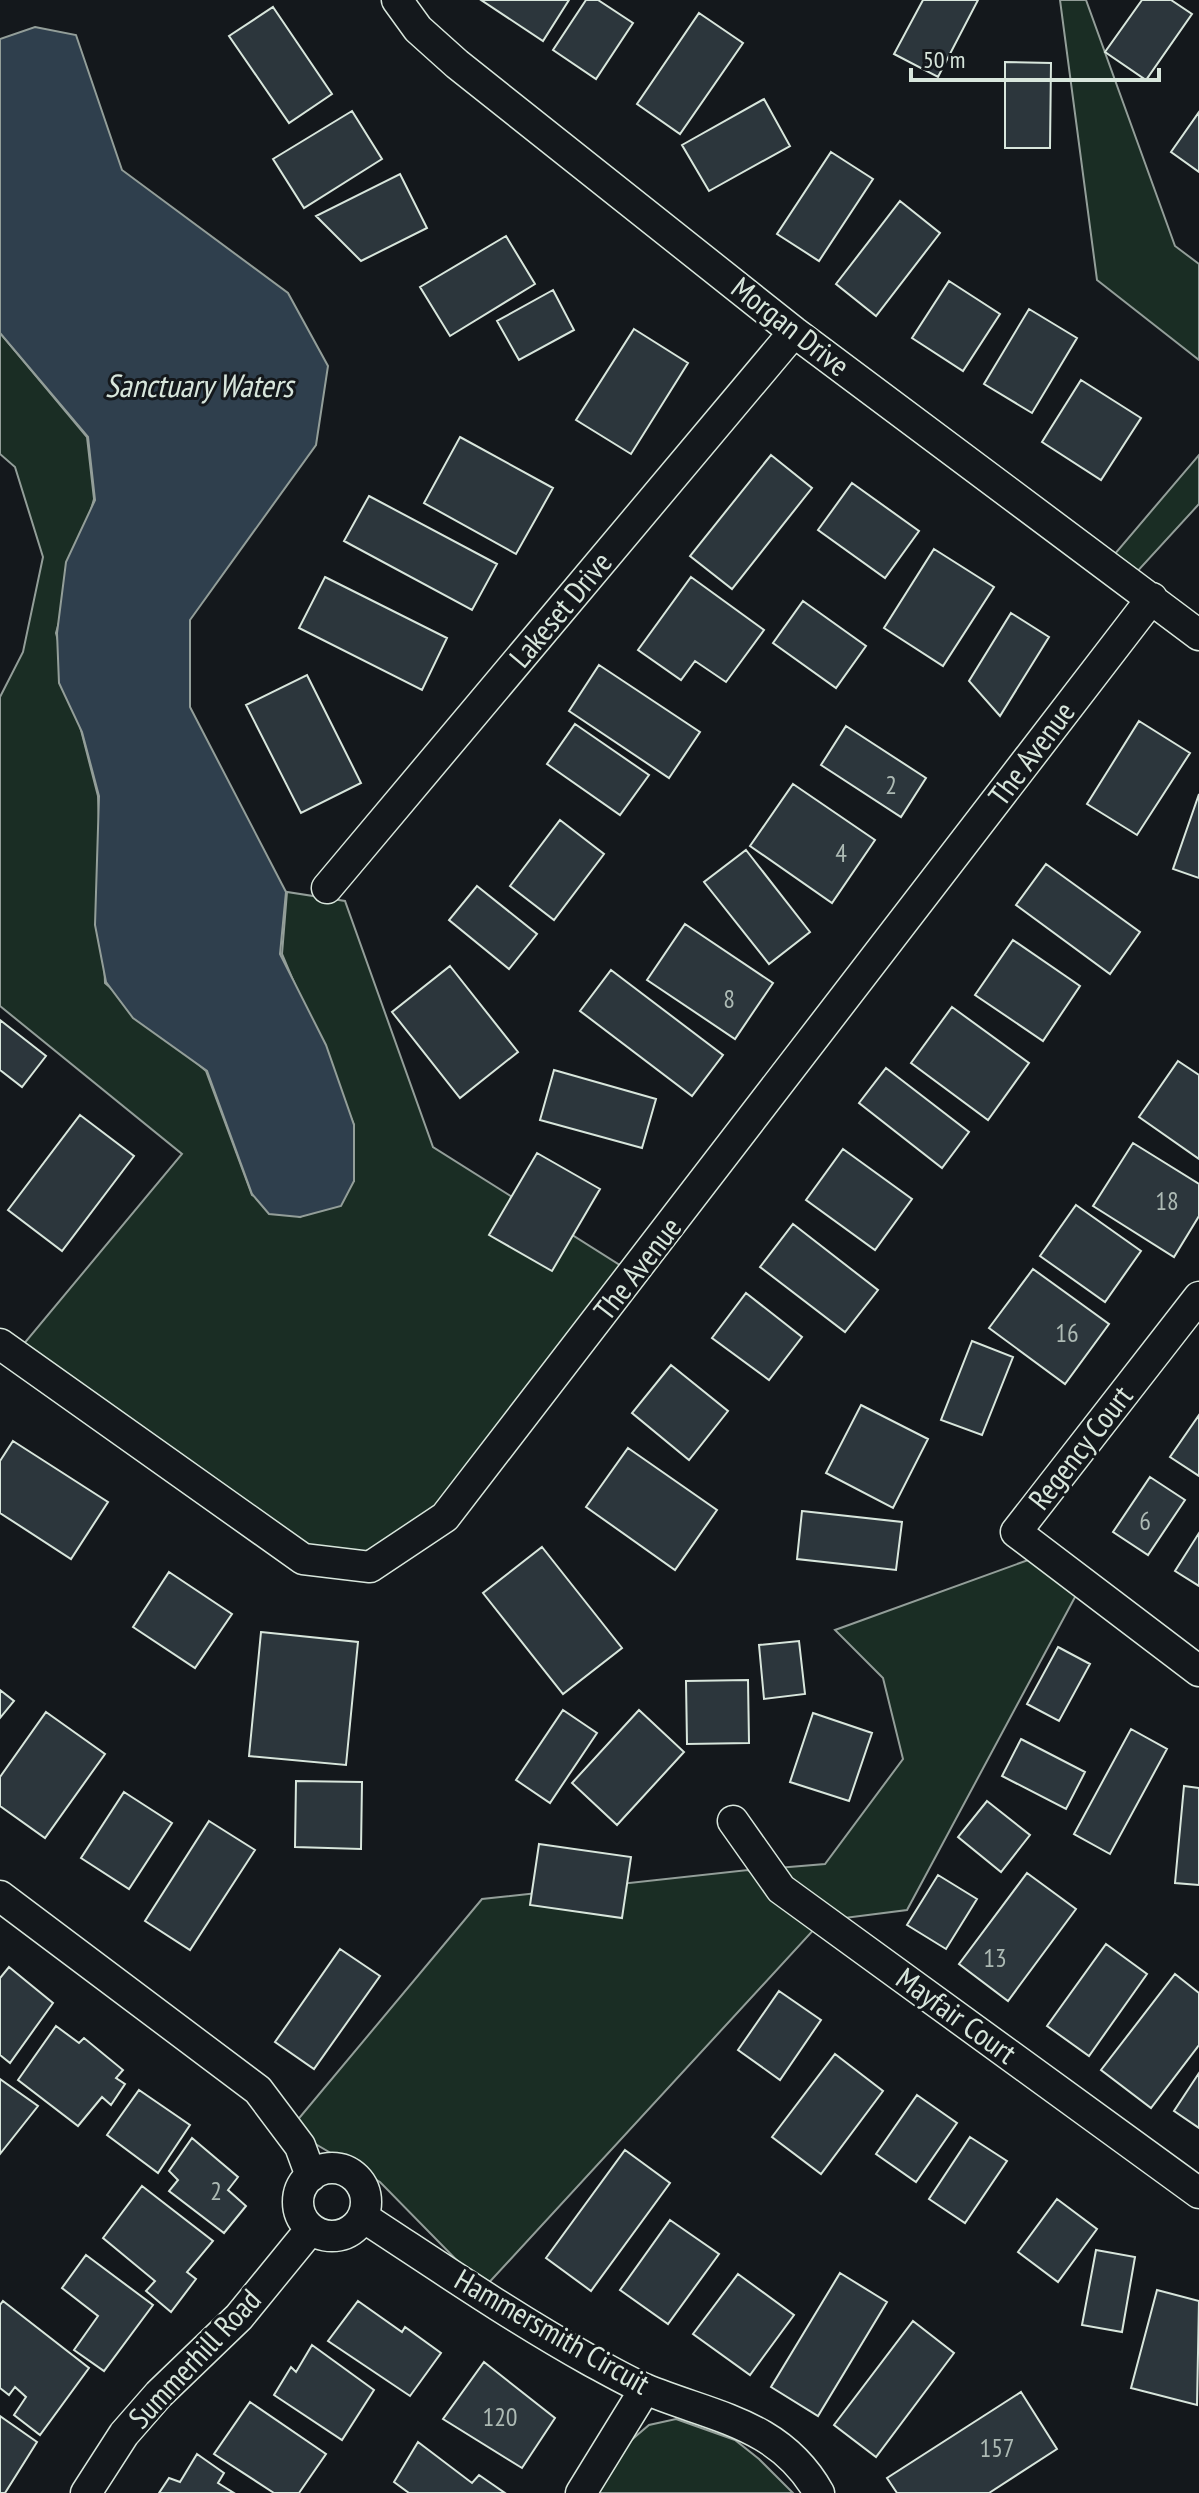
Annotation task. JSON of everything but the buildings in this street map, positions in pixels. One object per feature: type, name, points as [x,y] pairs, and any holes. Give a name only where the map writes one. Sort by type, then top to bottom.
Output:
[{"type":"street","name":"Morgan Drive","points":[[397,0],[418,29],[457,64],[794,332],[1199,635]]},
{"type":"street","name":"Lakeset Drive","points":[[327,888],[794,332]]},
{"type":"street","name":"The Avenue","points":[[0,1344],[303,1559],[370,1567],[445,1517],[1152,598]]},
{"type":"street","name":"Regency Court","points":[[1199,1297],[1016,1532],[1199,1671]]},
{"type":"street","name":"Mayfair Court","points":[[733,1821],[781,1889],[1199,2193]]},
{"type":"street","points":[[0,1896],[258,2090],[300,2146],[311,2176]]},
{"type":"street","points":[[326,2168],[351,2175],[362,2187],[367,2201],[363,2217],[353,2230],[334,2237],[310,2230],[302,2218],[300,2188],[311,2176],[326,2168]]},
{"type":"street","name":"Hammersmith Circuit","points":[[363,2217],[519,2319],[645,2389],[737,2420],[778,2446],[809,2476],[819,2493]]},
{"type":"street","name":"Summerhill Road","points":[[86,2493],[124,2434],[159,2394],[239,2317],[310,2230]]},
{"type":"street","points":[[581,2493],[645,2389]]},
{"type":"green space","points":[[1060,0],[1086,0],[1175,246],[1199,264],[1199,360],[1097,280]]},
{"type":"green space","points":[[0,333],[87,437],[94,499],[56,633],[98,796],[105,983],[206,1071],[252,1195],[300,1217],[354,1181],[354,1125],[282,954],[287,892],[345,901],[433,1147],[634,1274],[444,1517],[370,1567],[303,1559],[22,1346],[182,1154],[0,1006],[0,697],[23,652],[43,557],[15,467],[0,454]]},
{"type":"green space","points":[[1199,455],[1199,504],[1124,586],[1102,569]]},
{"type":"green space","points":[[1042,1555],[1082,1584],[907,1910],[821,1921],[753,1870],[825,1864],[903,1759],[883,1678],[835,1630]]},
{"type":"green space","points":[[748,1870],[819,1924],[484,2288],[380,2182],[290,2129],[482,1899]]},
{"type":"green space","points":[[676,2419],[735,2440],[793,2493],[594,2493],[622,2448],[649,2425]]},
{"type":"water","name":"Sanctuary Waters","points":[[35,27],[76,35],[122,170],[288,293],[328,366],[316,445],[190,620],[190,707],[286,892],[280,954],[326,1045],[354,1125],[354,1181],[341,1206],[300,1217],[269,1214],[252,1194],[207,1071],[133,1018],[106,982],[95,925],[99,796],[82,732],[59,683],[57,633],[66,562],[95,500],[88,437],[0,333],[0,39]]}]
